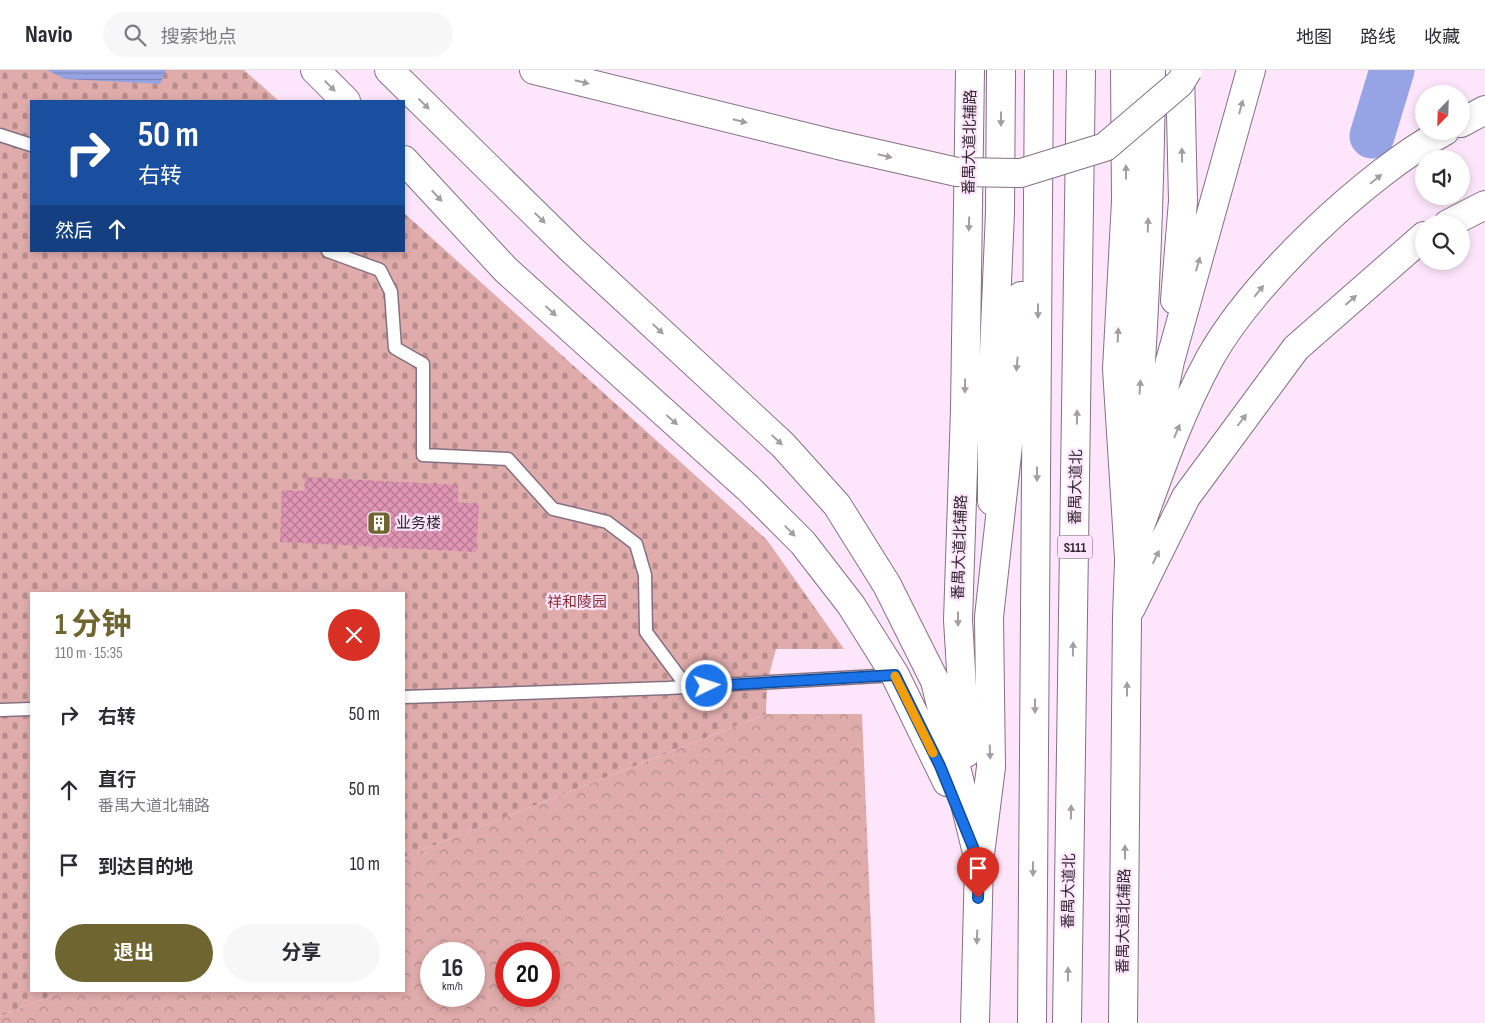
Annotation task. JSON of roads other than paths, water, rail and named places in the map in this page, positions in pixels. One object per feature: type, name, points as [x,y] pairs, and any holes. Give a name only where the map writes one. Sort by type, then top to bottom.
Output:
[{"type":"main road","points":[[315,70],[345,100]]},
{"type":"main road","points":[[389,70],[571,249],[783,444],[837,505],[887,585],[935,681],[979,862]]},
{"type":"main road","points":[[534,70],[956,172],[1021,173],[1105,146],[1180,83],[1188,70]]},
{"type":"main road","name":"番禺大道北辅路","points":[[970,70],[965,390],[958,620],[969,784],[979,862],[975,1023]]},
{"type":"main road","points":[[992,585],[992,399],[1000,212],[1002,70]]},
{"type":"main road","points":[[979,862],[991,766],[988,686],[989,617],[1017,364],[1024,225],[1027,70]]},
{"type":"main road","name":"S111","points":[[1032,1023],[1039,70]]},
{"type":"main road","name":"番禺大道北","points":[[1067,1023],[1081,70]]},
{"type":"main road","points":[[1125,70],[1126,201],[1116,369],[1129,558]]},
{"type":"main road","name":"番禺大道北辅路","points":[[1124,1023],[1127,616],[1143,339],[1150,176],[1152,70]]},
{"type":"main road","points":[[1170,361],[1183,201],[1180,70]]},
{"type":"main road","points":[[1129,558],[1170,361],[1250,70]]},
{"type":"main road","points":[[1470,118],[1485,110]]},
{"type":"main road","points":[[1129,558],[1166,456],[1187,406],[1210,358],[1230,326],[1264,285],[1318,228],[1379,176],[1432,140]]},
{"type":"main road","points":[[405,161],[506,270],[748,488],[803,543],[851,606],[895,675],[940,766],[979,862]]},
{"type":"main road","points":[[1466,215],[1485,205]]},
{"type":"main road","points":[[1127,616],[1186,496],[1296,348],[1415,244]]},
{"type":"lane","points":[[0,135],[30,146]]},
{"type":"lane","points":[[331,252],[380,270],[391,292],[395,348],[423,364],[423,455],[508,458],[553,509],[607,522],[636,544],[645,575],[646,632],[687,687]]},
{"type":"lane","points":[[405,697],[687,687],[895,675]]},
{"type":"lane","points":[[0,710],[30,709]]},
{"type":"water","points":[[47,70],[166,70],[160,84],[65,79]]},
{"type":"waterway","points":[[1372,136],[1392,70]]},
{"type":"place","name":"业务楼","points":[[379,523]]},
{"type":"park label","name":"祥和陵园","points":[[577,602]]}]
